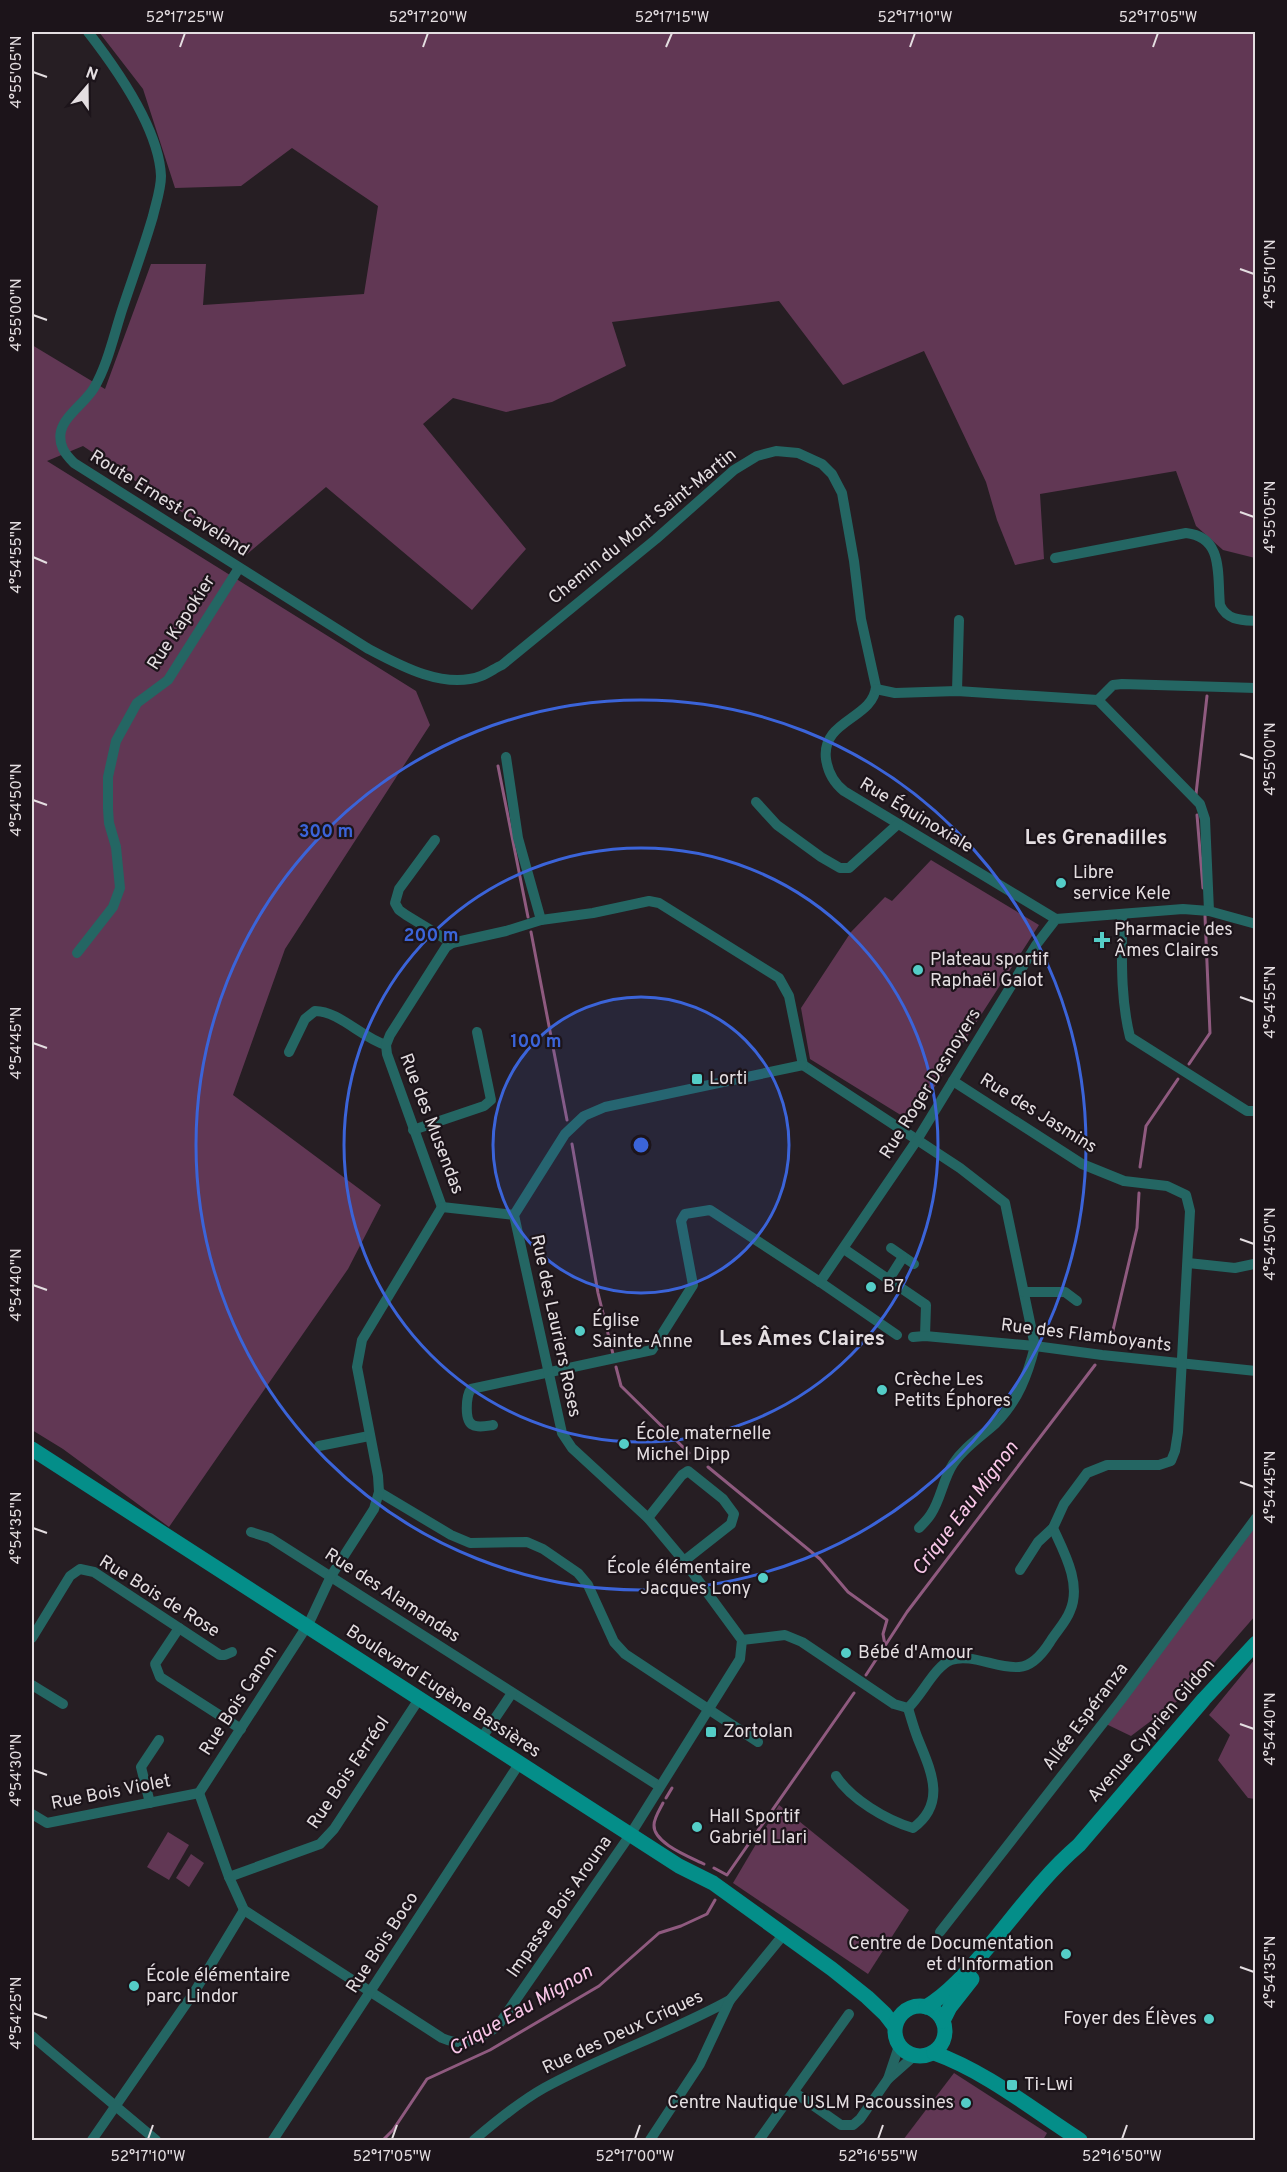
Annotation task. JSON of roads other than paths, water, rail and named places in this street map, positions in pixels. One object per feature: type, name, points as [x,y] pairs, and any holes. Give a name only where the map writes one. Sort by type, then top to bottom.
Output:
[{"type":"street","name":"Route Ernest Caveland","points":[[88,32],[124,80],[156,149],[161,176],[159,194],[147,235],[100,375],[88,398],[63,426],[60,436],[61,447],[74,463],[331,627],[391,661],[428,676],[448,680],[480,677]]},
{"type":"street","name":"Chemin du Mont Saint-Martin","points":[[480,677],[502,665],[656,539],[734,470],[757,456],[776,451],[798,453],[822,464],[832,474],[842,493],[861,619],[876,690]]},
{"type":"street","points":[[1055,558],[1186,533],[1198,536],[1210,544],[1215,554],[1220,605],[1223,611],[1234,618],[1256,621]]},
{"type":"street","name":"Rue Kapokier","points":[[77,953],[113,907],[120,888],[116,847],[109,823],[108,809],[108,777],[116,741],[136,703],[168,680],[239,568]]},
{"type":"street","points":[[957,691],[959,620]]},
{"type":"street","points":[[1098,700],[1113,685],[1122,684],[1256,688]]},
{"type":"street","points":[[876,690],[895,693],[957,691],[1098,700],[1200,804],[1205,819],[1209,911]]},
{"type":"street","name":"Rue Équinoxiale","points":[[876,690],[869,704],[835,730],[828,742],[826,757],[830,774],[836,784],[1056,919]]},
{"type":"street","points":[[506,757],[518,838],[541,920]]},
{"type":"street","points":[[756,802],[777,825],[840,868],[849,868],[898,824]]},
{"type":"street","points":[[435,840],[399,889],[395,903],[406,915],[452,943],[506,931],[541,920],[593,913],[649,901],[659,903],[779,978],[789,996],[803,1065],[960,1167],[1005,1203],[1035,1346],[1029,1369],[1017,1397],[997,1422],[956,1459],[946,1477],[932,1513],[919,1528]]},
{"type":"street","points":[[1056,919],[1183,909],[1209,911],[1256,924]]},
{"type":"street","points":[[1122,914],[1125,1014],[1130,1037],[1247,1111],[1256,1111]]},
{"type":"street","name":"Rue Roger Desnoyers","points":[[820,1282],[917,1140],[1036,945],[1056,919]]},
{"type":"street","name":"Rue des Musendas","points":[[452,943],[446,947],[390,1035],[386,1045],[387,1054],[442,1207],[514,1215]]},
{"type":"street","points":[[289,1052],[305,1019],[315,1011],[333,1016],[373,1041],[386,1045]]},
{"type":"street","points":[[413,1130],[484,1106],[491,1100],[477,1032]]},
{"type":"street","name":"Rue des Lauriers Roses","points":[[742,1640],[684,1561],[648,1518],[572,1449],[562,1434],[514,1215],[565,1134],[584,1116],[605,1107],[803,1065]]},
{"type":"street","name":"Rue des Jasmins","points":[[953,1081],[1082,1164],[1124,1180],[1167,1186],[1186,1195],[1190,1211],[1178,1432],[1171,1461],[1159,1465],[1107,1465],[1087,1473],[1064,1504],[1053,1528]]},
{"type":"street","points":[[442,1207],[362,1340],[357,1367],[379,1492],[451,1535],[470,1543],[526,1542],[543,1549],[583,1579],[614,1642],[625,1654],[758,1742]]},
{"type":"street","points":[[493,1425],[477,1426],[469,1422],[466,1400],[471,1389],[648,1352],[654,1347],[693,1285],[681,1221],[685,1214],[710,1210],[897,1335]]},
{"type":"street","points":[[891,1248],[914,1264]]},
{"type":"street","points":[[844,1249],[926,1305],[925,1336]]},
{"type":"street","points":[[889,1279],[903,1257]]},
{"type":"street","points":[[1188,1263],[1235,1268],[1254,1264]]},
{"type":"street","points":[[1024,1292],[1065,1292],[1077,1301]]},
{"type":"street","name":"Rue des Flamboyants","points":[[913,1337],[925,1336],[1035,1346],[1256,1371]]},
{"type":"street","points":[[319,1446],[369,1436]]},
{"type":"street","name":"Boulevard Eugène Bassières","points":[[32,1449],[630,1835],[679,1866],[713,1883],[832,1969],[867,1997],[895,2026]]},
{"type":"street","points":[[648,1518],[682,1475],[688,1471],[723,1499],[734,1514],[732,1524],[684,1561]]},
{"type":"street","name":"Rue Bois Canon","points":[[199,1793],[307,1627],[331,1576],[374,1509],[379,1492]]},
{"type":"street","name":"Allée Espéranza","points":[[940,1932],[1121,1700],[1256,1518]]},
{"type":"street","points":[[908,1708],[919,1698],[937,1669],[951,1660],[968,1659],[1008,1667],[1022,1667],[1035,1660],[1046,1648],[1070,1611],[1074,1591],[1070,1566],[1053,1528],[1038,1542],[1020,1570]]},
{"type":"street","name":"Rue des Alamandas","points":[[252,1532],[270,1538],[331,1576],[659,1786]]},
{"type":"street","name":"Rue Bois de Rose","points":[[32,1638],[70,1576],[80,1569],[94,1572],[220,1655],[225,1656],[232,1652]]},
{"type":"street","points":[[179,1628],[155,1664],[160,1677],[241,1729]]},
{"type":"street","points":[[630,1835],[740,1659],[742,1640],[785,1635],[802,1642],[894,1704],[908,1708]]},
{"type":"street","name":"Avenue Cyprien Gildon","points":[[926,2007],[940,1998],[963,1976],[1060,1862],[1079,1845],[1204,1698],[1256,1642]]},
{"type":"street","points":[[32,1685],[63,1704]]},
{"type":"street","points":[[481,1739],[512,1693]]},
{"type":"street","name":"Rue Bois Ferréol","points":[[229,1877],[320,1844],[334,1828],[419,1699]]},
{"type":"street","points":[[836,1776],[845,1790],[896,1823],[913,1828],[921,1822],[929,1811],[935,1789],[932,1772],[908,1708]]},
{"type":"street","points":[[150,1803],[141,1767],[159,1740]]},
{"type":"street","name":"Rue Bois Boco","points":[[273,2140],[519,1764]]},
{"type":"street","points":[[199,1793],[229,1877],[244,1910],[371,1991]]},
{"type":"street","name":"Rue Bois Violet","points":[[32,1814],[47,1823],[199,1793]]},
{"type":"street","name":"Impasse Bois Arouna","points":[[371,1991],[453,2043],[465,2044],[498,2027],[630,1835]]},
{"type":"street","name":"Avenue Cyprien Gildon","points":[[943,2021],[963,1990],[1067,1864],[1079,1845]]},
{"type":"street","points":[[92,2140],[195,1991],[244,1910]]},
{"type":"street","name":"Rue des Deux Criques","points":[[650,2140],[700,2064],[730,2000],[784,1934]]},
{"type":"street","name":"Boulevard Eugène Bassières","points":[[832,1969],[890,2005],[905,2011]]},
{"type":"street","name":"Rue des Deux Criques","points":[[474,2140],[541,2090],[591,2064],[701,2016],[730,2000]]},
{"type":"street","points":[[992,2082],[945,2038],[943,2021],[935,2011],[916,2006],[905,2011],[898,2018],[895,2026],[896,2038],[900,2046],[914,2056],[934,2053],[951,2059],[992,2082],[1080,2140]]},
{"type":"street","points":[[759,2140],[849,2014]]},
{"type":"street","points":[[701,2016],[717,2030]]},
{"type":"street","points":[[32,2036],[156,2140]]},
{"type":"street","points":[[934,2053],[945,2038]]},
{"type":"street","points":[[888,2079],[900,2046]]},
{"type":"street","points":[[794,2092],[830,2119],[841,2125],[850,2126],[860,2119],[888,2079],[914,2056]]},
{"type":"waterway","name":"Crique Eau Mignon","points":[[1196,794],[1207,696]]},
{"type":"waterway","points":[[498,766],[528,917]]},
{"type":"waterway","name":"Crique Eau Mignon","points":[[1197,815],[1203,888]]},
{"type":"waterway","name":"Crique Eau Mignon","points":[[1189,1064],[1210,1033],[1205,916]]},
{"type":"waterway","points":[[531,932],[567,1120]]},
{"type":"waterway","name":"Crique Eau Mignon","points":[[1140,1167],[1146,1126],[1178,1079]]},
{"type":"waterway","points":[[572,1144],[598,1293],[613,1354]]},
{"type":"waterway","name":"Crique Eau Mignon","points":[[1110,1343],[1137,1228],[1139,1193]]},
{"type":"waterway","name":"Crique Eau Mignon","points":[[866,1675],[907,1612],[1095,1365]]},
{"type":"waterway","points":[[616,1367],[621,1386],[689,1453]]},
{"type":"waterway","points":[[708,1467],[820,1559],[848,1592],[887,1620],[883,1634],[885,1645]]},
{"type":"waterway","name":"Crique Eau Mignon","points":[[714,1868],[727,1875],[854,1693]]},
{"type":"waterway","points":[[666,1798],[672,1788]]},
{"type":"waterway","points":[[663,1803],[654,1825],[659,1838],[673,1849],[704,1864]]},
{"type":"waterway","name":"Crique Eau Mignon","points":[[383,2140],[393,2130],[427,2079],[490,2050],[599,1986],[659,1933],[707,1914],[715,1900]]},
{"type":"place","name":"Libre service Kele","points":[[1061,883]]},
{"type":"place","name":"Pharmacie des Âmes Claires","points":[[1102,940]]},
{"type":"place","name":"Plateau sportif Raphaël Galot","points":[[918,970]]},
{"type":"place","name":"Lorti","points":[[697,1079]]},
{"type":"place","name":"B7","points":[[871,1287]]},
{"type":"place","name":"Église Sainte-Anne","points":[[580,1331]]},
{"type":"place","name":"Crèche Les Petits Éphores","points":[[882,1390]]},
{"type":"place","name":"École maternelle Michel Dipp","points":[[624,1444]]},
{"type":"place","name":"École élémentaire Jacques Lony","points":[[763,1578]]},
{"type":"place","name":"Bébé d'Amour","points":[[846,1653]]},
{"type":"place","name":"Zortolan","points":[[711,1732]]},
{"type":"place","name":"Hall Sportif Gabriel Llari","points":[[697,1827]]},
{"type":"place","name":"Centre de Documentation et d'Information","points":[[1066,1954]]},
{"type":"place","name":"École élémentaire parc Lindor","points":[[134,1986]]},
{"type":"place","name":"Foyer des Élèves","points":[[1209,2019]]},
{"type":"place","name":"Ti-Lwi","points":[[1012,2085]]},
{"type":"place","name":"Centre Nautique USLM Pacoussines","points":[[966,2103]]},
{"type":"district","name":"Les Grenadilles","points":[[1096,839]]},
{"type":"district","name":"Les Âmes Claires","points":[[802,1339]]}]
